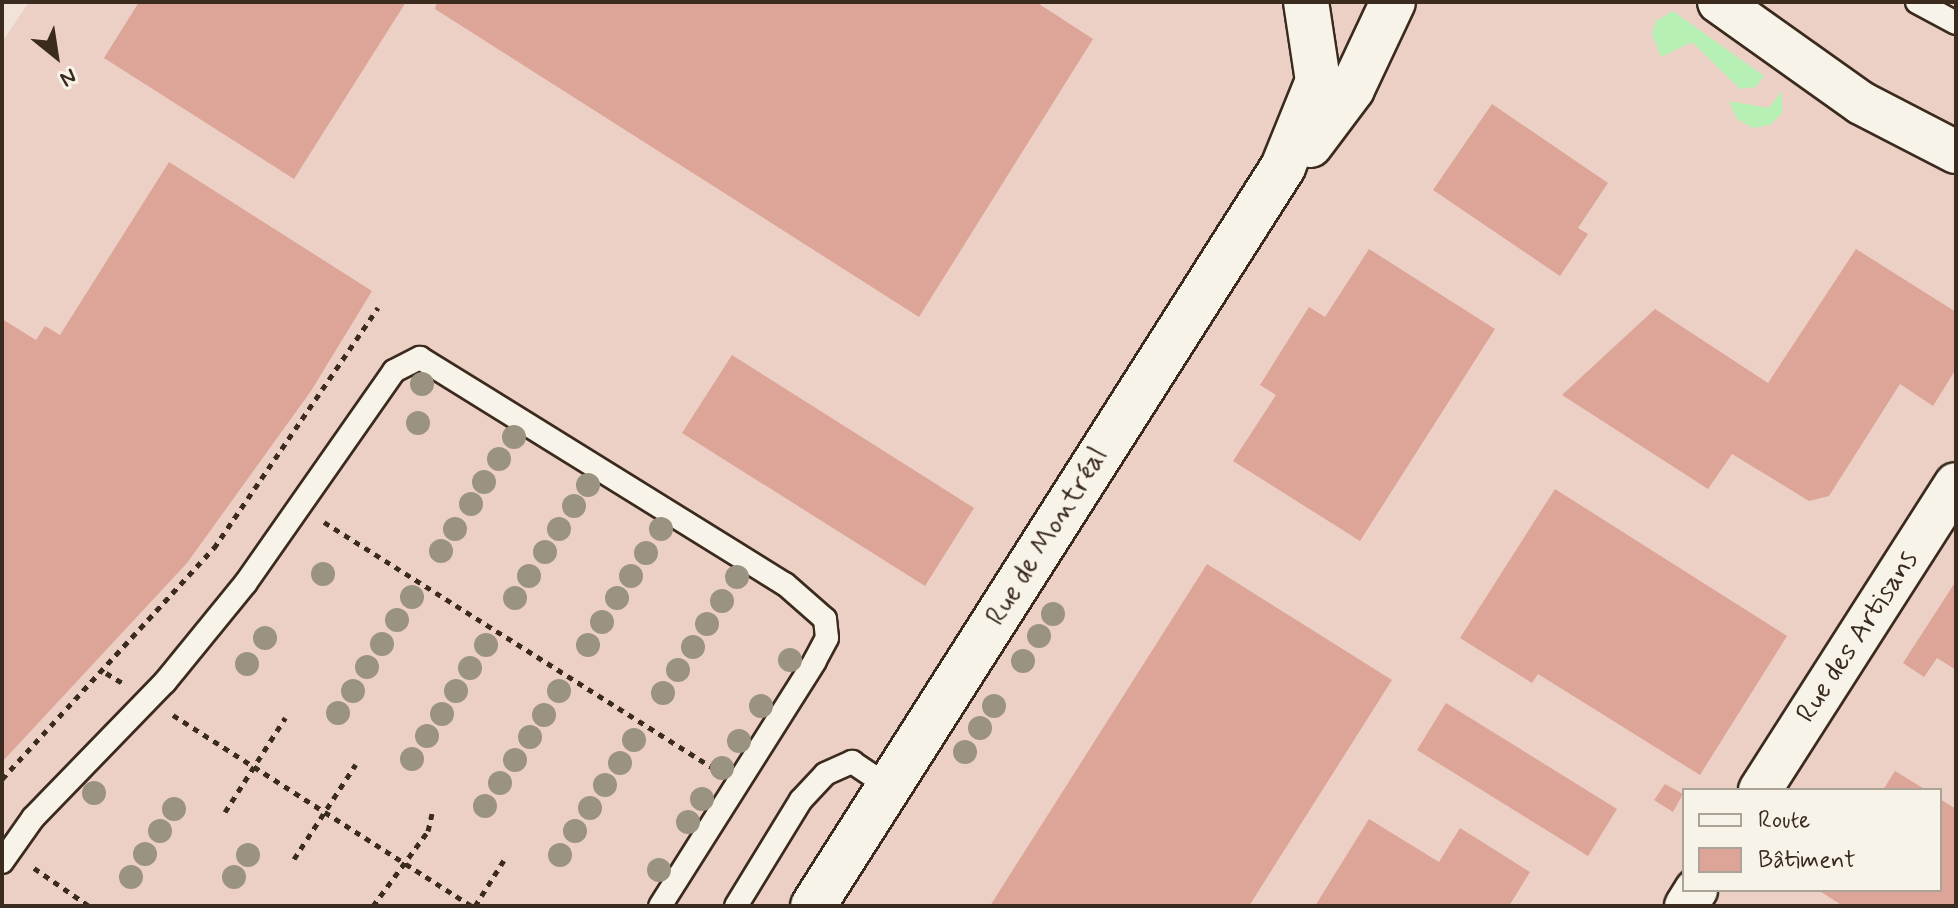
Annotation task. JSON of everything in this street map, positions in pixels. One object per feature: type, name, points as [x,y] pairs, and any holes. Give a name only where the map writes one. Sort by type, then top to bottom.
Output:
[{"type":"street","name":"Rue de Montréal","points":[[813,906],[1283,167],[1318,81],[1306,2]]},
{"type":"street","name":"Rue de Montréal","points":[[1283,167],[1334,119],[1393,2]]},
{"type":"street","points":[[1719,2],[1861,103],[1956,152]]},
{"type":"street","name":"Rue des Artisans","points":[[1761,788],[1956,484]]},
{"type":"lane","points":[[1917,2],[1956,23]]},
{"type":"lane","points":[[6,856],[149,700],[300,507],[394,371],[420,358],[815,604],[827,628],[821,651],[660,906]]},
{"type":"lane","points":[[736,906],[801,800],[832,768],[852,762],[889,787]]},
{"type":"path","points":[[2,779],[106,673],[264,484],[378,308]]},
{"type":"path","points":[[264,484],[716,770]]},
{"type":"path","points":[[106,673],[474,906],[504,860]]},
{"type":"path","points":[[225,812],[285,718]]},
{"type":"path","points":[[294,859],[356,764]]},
{"type":"path","points":[[373,906],[406,864],[432,813]]},
{"type":"path","points":[[6,856],[89,906]]},
{"type":"shaded area","points":[[29,2],[1956,2],[1956,906],[2,906],[2,42]]},
{"type":"green space","points":[[1673,11],[1764,76],[1756,87],[1740,89],[1692,42],[1661,57],[1652,34],[1656,21]]},
{"type":"green space","points":[[1782,91],[1782,113],[1770,125],[1753,128],[1737,119],[1729,101],[1769,108]]},
{"type":"building","points":[[139,2],[406,2],[294,179],[104,58]]},
{"type":"building","points":[[437,2],[1036,2],[1093,39],[919,317],[435,9]]},
{"type":"building","points":[[1492,104],[1608,183],[1578,228],[1588,234],[1560,276],[1433,190]]},
{"type":"building","points":[[169,162],[372,291],[311,391],[187,563],[2,762],[2,319],[36,340],[45,326],[60,335]]},
{"type":"building","points":[[1369,249],[1495,329],[1360,541],[1233,461],[1276,395],[1260,385],[1309,307],[1325,317]]},
{"type":"building","points":[[1856,249],[1956,312],[1956,369],[1933,406],[1900,384],[1829,496],[1809,501],[1732,454],[1708,489],[1562,395],[1655,309],[1768,383]]},
{"type":"building","points":[[732,355],[974,508],[925,586],[682,433]]},
{"type":"building","points":[[1555,489],[1787,636],[1700,775],[1538,674],[1532,683],[1460,638]]},
{"type":"building","points":[[1207,564],[1392,680],[1249,906],[990,906]]},
{"type":"building","points":[[1956,581],[1956,670],[1937,658],[1924,677],[1903,663]]},
{"type":"building","points":[[1446,703],[1617,809],[1588,856],[1417,750]]},
{"type":"building","points":[[1895,771],[1923,788],[1884,788]]},
{"type":"building","points":[[1665,784],[1682,793],[1673,812],[1654,800]]},
{"type":"building","points":[[1942,800],[1956,809],[1956,906],[1843,906],[1821,892],[1942,892]]},
{"type":"building","points":[[1369,819],[1439,862],[1460,828],[1530,872],[1509,906],[1315,906]]}]
